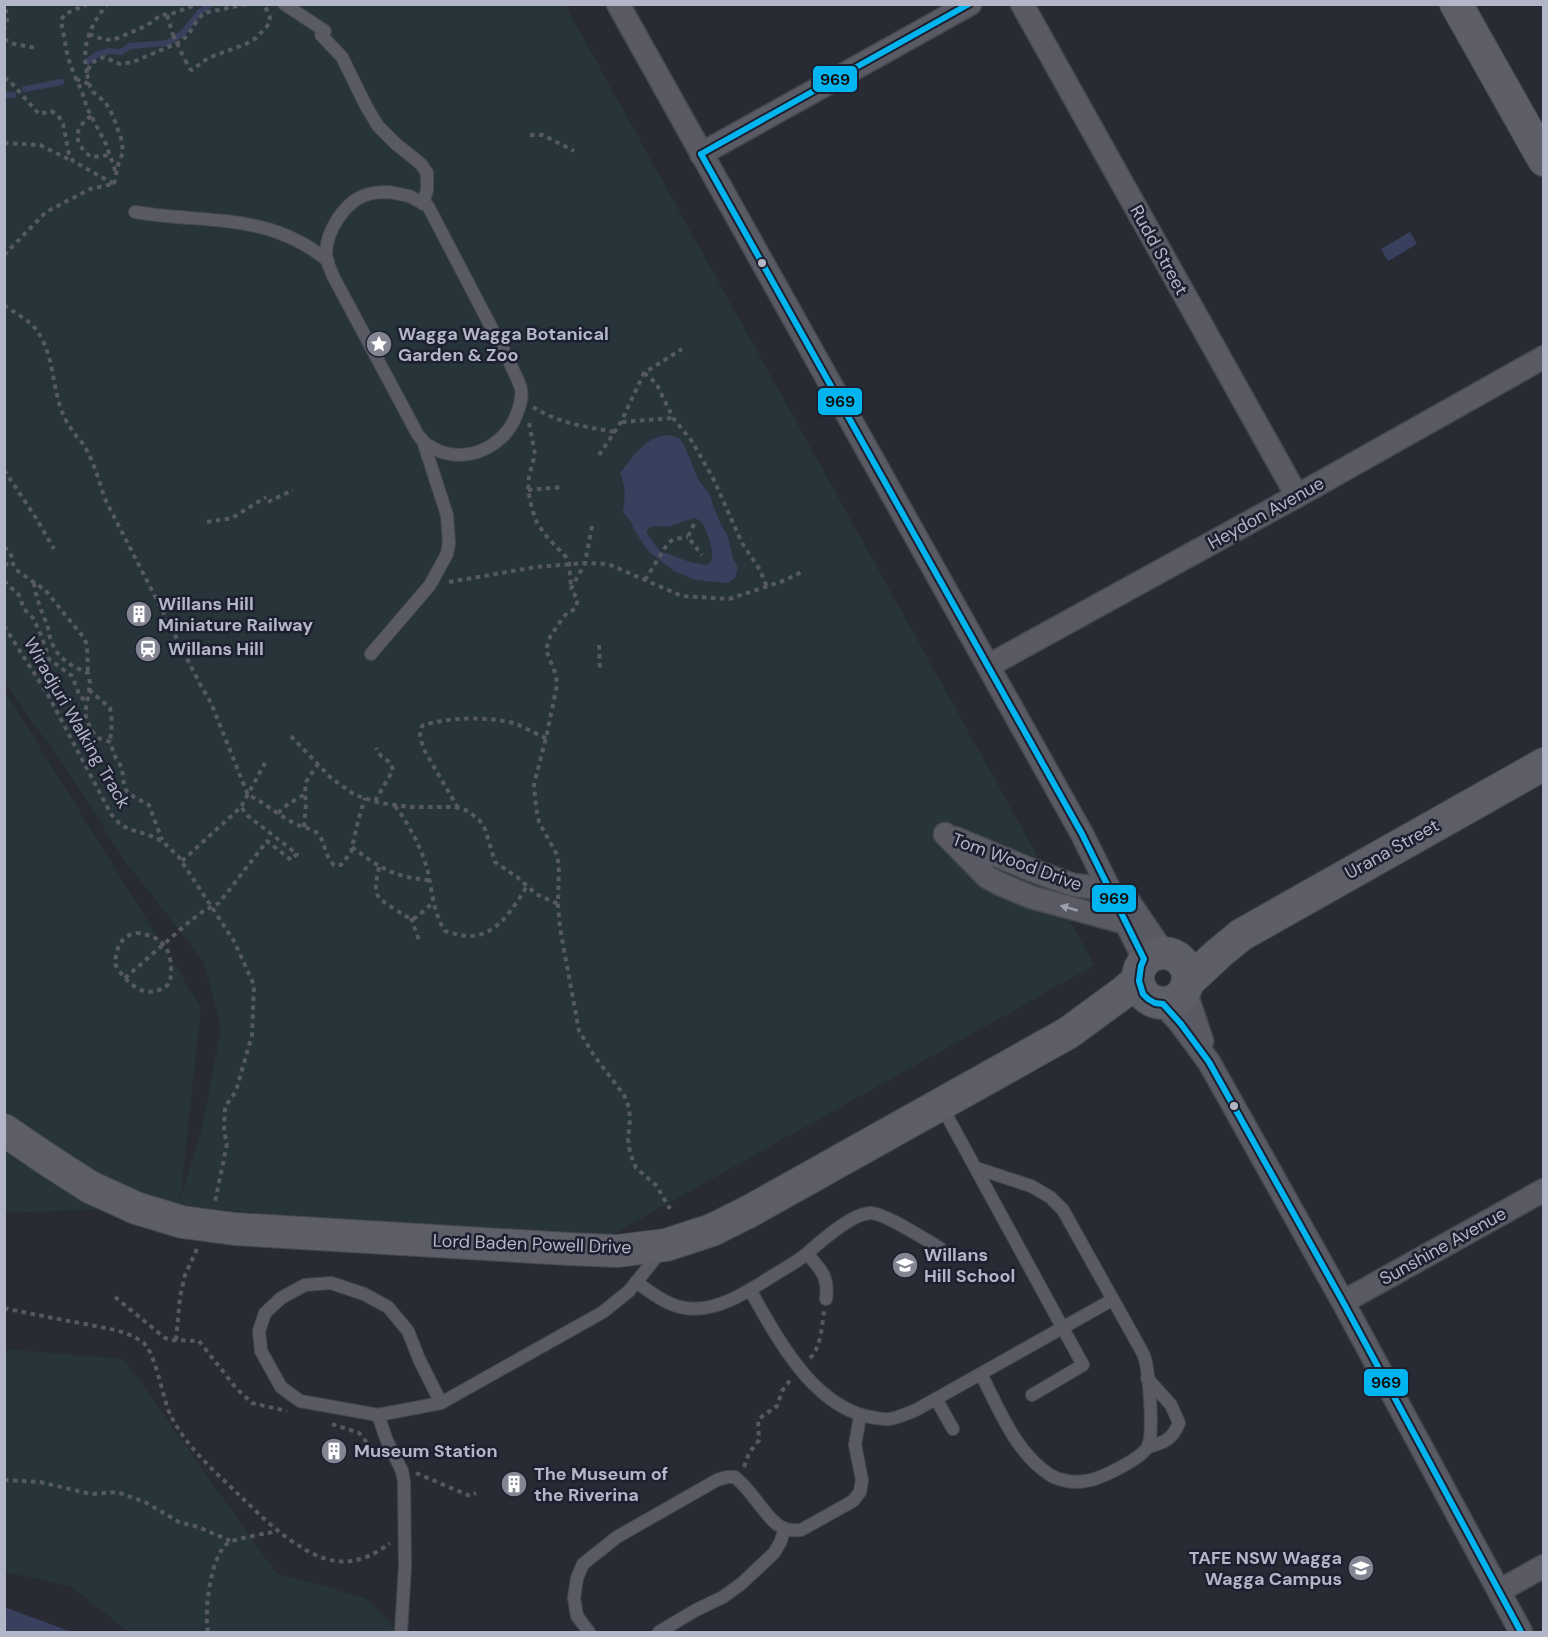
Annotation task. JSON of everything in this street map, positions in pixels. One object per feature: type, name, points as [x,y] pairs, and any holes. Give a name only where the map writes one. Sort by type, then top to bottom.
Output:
[{"type":"street","points":[[618,4],[1164,978],[1343,1302],[1521,1632]]},
{"type":"street","points":[[701,153],[970,4]]},
{"type":"street","name":"Rudd Street","points":[[1022,4],[1297,496]]},
{"type":"street","points":[[1456,4],[1544,160]]},
{"type":"street","name":"Heydon Avenue","points":[[988,666],[1544,357]]},
{"type":"street","name":"Urana Street","points":[[1164,978],[1218,954],[1241,935],[1544,764]]},
{"type":"street","name":"Tom Wood Drive","points":[[1109,889],[1073,885],[945,834],[987,877],[1002,885],[1031,897],[1126,922]]},
{"type":"street","points":[[1082,834],[1126,922],[1164,978]]},
{"type":"street","name":"Lord Baden Powell Drive","points":[[4,1130],[90,1187],[136,1208],[182,1222],[235,1229],[569,1250],[617,1251],[666,1245],[712,1230],[750,1211],[1068,1033],[1124,992],[1164,978]]},
{"type":"street","name":"Sunshine Avenue","points":[[1343,1302],[1544,1190]]},
{"type":"street","points":[[1499,1591],[1544,1566]]},
{"type":"lane","points":[[284,4],[323,33],[342,57],[378,126],[421,164],[427,173],[427,190],[423,204]]},
{"type":"lane","points":[[389,192],[409,196],[428,207],[521,390],[523,398],[514,421],[501,440],[476,453],[461,456],[442,452],[423,441],[410,422],[333,276],[328,261],[326,253],[336,222],[358,198],[389,192]]},
{"type":"lane","points":[[135,212],[248,223],[296,240],[328,261]]},
{"type":"lane","points":[[371,654],[430,585],[447,554],[449,529],[447,515],[423,441]]},
{"type":"lane","points":[[941,1104],[1083,1365],[1032,1395]]},
{"type":"lane","points":[[976,1168],[1031,1186],[1050,1197],[1064,1210],[1144,1358],[1150,1433],[1148,1447]]},
{"type":"lane","points":[[636,1282],[663,1301],[685,1308],[702,1308],[723,1302],[750,1290],[807,1254],[827,1236],[852,1219],[871,1213],[889,1219],[940,1248]]},
{"type":"lane","points":[[441,1402],[419,1359],[408,1331],[388,1307],[380,1302],[331,1283],[305,1286],[281,1298],[265,1312],[259,1331],[261,1351],[281,1388],[300,1401],[378,1414],[441,1402],[603,1312],[629,1291],[666,1245]]},
{"type":"lane","points":[[807,1254],[824,1272],[826,1299]]},
{"type":"lane","points":[[750,1290],[776,1336],[815,1387],[860,1416],[889,1419],[916,1410],[1112,1299]]},
{"type":"lane","points":[[981,1374],[1022,1448],[1033,1462],[1052,1476],[1068,1482],[1086,1482],[1107,1474],[1137,1458],[1148,1447],[1164,1442],[1174,1435],[1179,1423],[1171,1405],[1147,1378]]},
{"type":"lane","points":[[936,1399],[953,1429]]},
{"type":"lane","points":[[378,1414],[387,1441],[402,1471],[404,1482],[405,1530],[401,1632]]},
{"type":"lane","points":[[589,1632],[577,1616],[574,1598],[577,1578],[583,1564],[617,1537],[717,1480],[735,1477],[777,1525],[794,1531],[801,1530],[853,1501],[860,1492],[862,1480],[855,1445],[860,1416]]},
{"type":"lane","points":[[659,1632],[723,1597],[741,1584],[774,1552],[785,1529]]},
{"type":"path","points":[[88,4],[65,14],[61,21],[68,58],[91,116],[106,144],[116,174]]},
{"type":"path","points":[[107,4],[89,34],[84,54],[88,84],[93,92],[106,103],[121,138],[123,152],[114,184]]},
{"type":"path","points":[[89,34],[113,40],[146,26],[161,15],[198,4]]},
{"type":"path","points":[[87,73],[91,63],[104,57],[120,64],[133,62],[180,42],[204,13],[247,4]]},
{"type":"path","points":[[167,15],[173,35],[192,70],[208,58],[256,38],[269,24],[270,17],[264,4]]},
{"type":"path","points":[[4,31],[7,20],[5,7]]},
{"type":"path","points":[[4,39],[14,44],[36,48]]},
{"type":"path","points":[[4,78],[9,80],[39,114],[51,111],[58,115],[63,124],[69,154],[73,161]]},
{"type":"path","points":[[76,79],[88,84]]},
{"type":"path","points":[[91,116],[80,125],[77,135],[79,144],[91,157],[109,155]]},
{"type":"path","points":[[530,135],[543,135],[574,151]]},
{"type":"path","points":[[4,143],[40,145],[114,184]]},
{"type":"path","points":[[4,255],[46,212],[90,189],[114,184]]},
{"type":"path","points":[[4,305],[27,321],[46,348],[54,387],[63,413],[75,435],[83,444],[104,497],[200,684],[212,703],[248,795],[286,819],[311,829],[319,835],[329,861],[334,865],[341,865],[347,859],[365,798]]},
{"type":"path","points":[[599,455],[621,422],[644,373],[682,349]]},
{"type":"path","points":[[644,373],[656,383],[673,418],[691,440],[742,543],[760,570],[767,587]]},
{"type":"path","points":[[523,398],[540,412],[558,420],[615,432]]},
{"type":"path","points":[[523,398],[535,454],[528,490],[532,509],[537,523],[547,537],[567,556],[572,589],[578,600],[575,609],[567,613],[550,637],[546,650],[556,675],[557,685],[534,784],[539,822],[556,853],[559,865],[560,928],[579,1031],[595,1058],[624,1095],[629,1108],[630,1153],[636,1168],[656,1185],[670,1209]]},
{"type":"path","points":[[621,422],[673,418]]},
{"type":"path","points":[[4,470],[54,549]]},
{"type":"path","points":[[528,490],[563,487]]},
{"type":"path","points":[[207,522],[232,518],[292,490]]},
{"type":"path","points":[[688,537],[694,524]]},
{"type":"path","points":[[572,589],[585,563],[592,526]]},
{"type":"path","points":[[645,580],[668,543],[674,539],[688,537]]},
{"type":"path","points":[[688,537],[702,555]]},
{"type":"path","points":[[4,547],[11,552],[15,569],[45,590],[85,639],[90,683],[85,714],[91,730],[98,738],[110,742]]},
{"type":"path","points":[[430,585],[569,563],[608,564],[682,596],[729,599],[767,587],[804,571]]},
{"type":"path","points":[[4,564],[14,566]]},
{"type":"path","points":[[4,581],[19,595],[24,609],[33,618],[49,659],[72,676],[80,697],[87,701]]},
{"type":"path","points":[[34,583],[56,652],[73,667],[88,673]]},
{"type":"path","name":"Wiradjuri Walking Track","points":[[4,626],[48,695],[111,814],[128,829],[162,841],[182,861],[234,941],[254,985],[252,1035],[236,1091],[225,1107],[224,1131],[227,1144],[215,1203]]},
{"type":"path","points":[[599,645],[600,672]]},
{"type":"path","points":[[89,690],[110,708],[112,722],[110,742],[113,753],[122,768],[124,785],[134,797],[149,805],[162,841]]},
{"type":"path","points":[[459,809],[423,748],[420,735],[422,726],[434,722],[487,719],[515,724],[546,738]]},
{"type":"path","points":[[291,736],[331,778],[355,795],[394,805],[455,807],[468,811],[480,821],[485,829],[495,862],[536,894],[558,905]]},
{"type":"path","points":[[375,801],[393,770],[392,763],[381,756],[376,748]]},
{"type":"path","points":[[182,861],[241,807],[265,763]]},
{"type":"path","points":[[304,827],[306,782],[318,764]]},
{"type":"path","points":[[278,813],[305,794]]},
{"type":"path","points":[[394,805],[411,830],[421,853],[439,922],[445,931],[471,936],[493,929],[515,906],[527,886]]},
{"type":"path","points":[[125,978],[189,922],[219,903],[267,841],[291,860],[297,854],[248,816],[241,807]]},
{"type":"path","points":[[352,847],[379,867],[415,879],[429,880]]},
{"type":"path","points":[[379,867],[375,885],[377,896],[386,905],[411,918],[418,916],[434,902]]},
{"type":"path","points":[[411,918],[418,940]]},
{"type":"path","points":[[131,934],[142,934],[156,938],[165,944],[171,965],[170,983],[167,986],[162,990],[144,991],[137,989],[125,978],[115,964],[117,949],[123,938],[131,934]]},
{"type":"path","points":[[177,1341],[180,1297],[185,1275],[198,1246]]},
{"type":"path","points":[[115,1297],[165,1338],[177,1341],[199,1341],[236,1388],[252,1403],[289,1412]]},
{"type":"path","points":[[740,1482],[747,1458],[759,1440],[758,1421],[777,1406],[785,1386],[814,1354],[820,1335],[826,1299]]},
{"type":"path","points":[[4,1308],[120,1331],[144,1341],[151,1353],[171,1415],[184,1436],[201,1458],[278,1531],[298,1546],[324,1558],[339,1561],[359,1560],[380,1551],[405,1530]]},
{"type":"path","points":[[330,1424],[359,1433],[374,1452]]},
{"type":"path","points":[[402,1471],[414,1472],[470,1496],[476,1493]]},
{"type":"path","points":[[4,1480],[40,1482],[91,1494],[117,1492],[146,1502],[179,1522],[198,1527],[233,1542]]},
{"type":"path","points":[[208,1632],[208,1605],[217,1556],[228,1543],[278,1531]]},
{"type":"shaded area","name":"Wagga Wagga Botanical Garden & Zoo","points":[[4,5],[565,5],[1055,888],[1022,879],[1014,889],[1061,905],[1095,965],[599,1242],[179,1206],[5,1213],[5,691],[201,1007],[180,1201],[202,1127],[221,1029],[204,962],[125,861],[66,769],[5,683]]},
{"type":"shaded area","points":[[4,1349],[124,1359],[276,1573],[365,1598],[399,1632],[129,1632],[70,1586],[5,1572]]},
{"type":"water","points":[[1410,232],[1417,244],[1388,261],[1381,249]]},
{"type":"water","points":[[669,435],[679,438],[698,479],[711,497],[738,567],[735,578],[728,583],[696,580],[674,571],[648,551],[623,512],[624,492],[620,473],[646,443],[660,436]],"holes":[[[694,518],[701,521],[708,535],[712,552],[711,562],[706,565],[660,551],[647,534],[647,530],[655,526],[668,527]]]},
{"type":"water","points":[[4,1607],[72,1632],[5,1632]]},
{"type":"waterway","points":[[87,62],[98,54],[108,51],[121,52],[130,46],[167,43],[183,33],[200,12],[211,4]]},
{"type":"waterway","points":[[25,89],[61,82]]},
{"type":"waterway","points":[[4,95],[13,95]]},
{"type":"transit line","name":"969","points":[[701,154],[969,4]]},
{"type":"transit line","name":"969","points":[[701,154],[1082,834],[1144,959],[1139,981],[1143,994],[1155,1003],[1163,1004],[1209,1062],[1343,1302],[1521,1632]]},
{"type":"place","name":"Wagga Wagga Botanical Garden & Zoo","points":[[379,344]]},
{"type":"place","name":"Willans Hill Miniature Railway","points":[[139,614]]},
{"type":"place","name":"Willans Hill","points":[[148,649]]},
{"type":"place","name":"Willans Hill School","points":[[905,1265]]},
{"type":"place","name":"Museum Station","points":[[334,1451]]},
{"type":"place","name":"The Museum of the Riverina","points":[[514,1484]]},
{"type":"place","name":"TAFE NSW Wagga Wagga Campus","points":[[1361,1568]]}]
